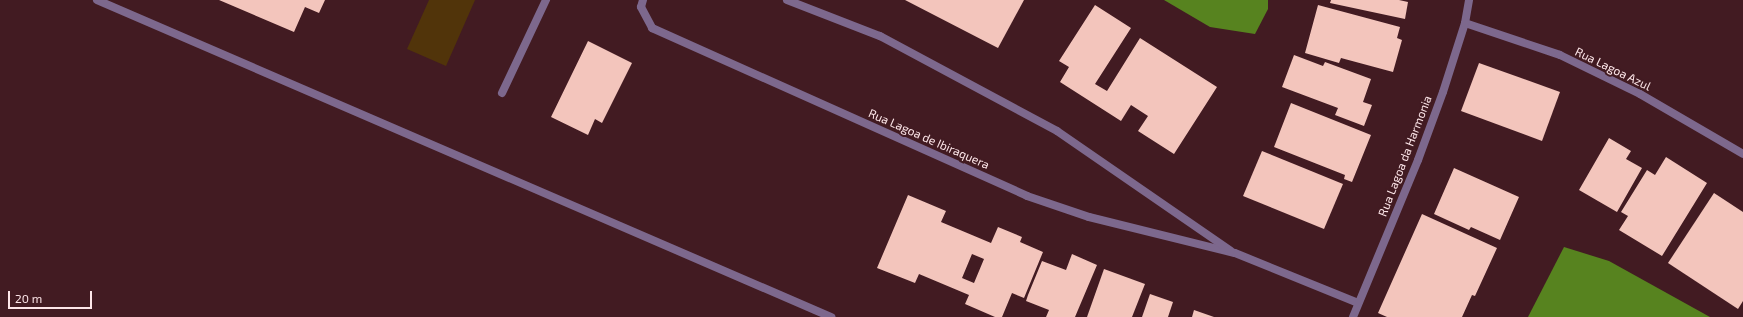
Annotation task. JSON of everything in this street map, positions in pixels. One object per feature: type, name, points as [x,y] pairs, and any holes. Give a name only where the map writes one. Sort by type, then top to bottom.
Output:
[{"type":"street","points":[[97,0],[831,317]]},
{"type":"street","points":[[502,93],[546,0]]},
{"type":"street","name":"Rua Lagoa de Ibiraquera","points":[[643,0],[641,8],[652,28],[1027,196],[1090,217],[1235,253],[1358,303]]},
{"type":"street","name":"Rua Lagoa de Ibiraquera","points":[[787,0],[880,36],[1057,131],[1235,253]]},
{"type":"street","name":"Rua Lagoa da Harmonia","points":[[1353,317],[1418,160],[1465,23],[1469,0]]},
{"type":"street","name":"Rua Lagoa Azul","points":[[1465,23],[1560,55],[1640,94],[1743,154]]},
{"type":"shaded area","points":[[429,0],[475,0],[446,66],[407,49]]},
{"type":"shaded area","points":[[1164,0],[1268,0],[1268,9],[1255,34],[1210,27]]},
{"type":"shaded area","points":[[1564,247],[1609,261],[1710,317],[1528,317]]},
{"type":"building","points":[[219,0],[325,0],[319,13],[305,7],[294,32]]},
{"type":"building","points":[[905,0],[1024,0],[998,48]]},
{"type":"building","points":[[1331,0],[1399,0],[1408,2],[1405,19],[1330,3]]},
{"type":"building","points":[[1095,5],[1131,28],[1095,84],[1107,91],[1140,38],[1217,87],[1174,154],[1138,131],[1148,116],[1131,105],[1121,121],[1060,82],[1069,67],[1059,61]]},
{"type":"building","points":[[1318,5],[1400,27],[1397,38],[1402,40],[1393,72],[1341,58],[1339,63],[1305,53]]},
{"type":"building","points":[[588,41],[632,63],[602,123],[595,119],[588,135],[551,117]]},
{"type":"building","points":[[1294,55],[1323,66],[1325,62],[1371,79],[1363,102],[1372,105],[1364,126],[1335,115],[1338,108],[1282,87]]},
{"type":"building","points":[[1479,63],[1560,92],[1542,141],[1461,111]]},
{"type":"building","points":[[1291,103],[1371,135],[1352,182],[1344,179],[1345,175],[1274,147]]},
{"type":"building","points":[[1609,138],[1631,151],[1626,159],[1642,168],[1617,212],[1579,190]]},
{"type":"building","points":[[1262,151],[1343,184],[1324,229],[1243,196]]},
{"type":"building","points":[[1666,157],[1707,183],[1662,256],[1619,230],[1628,216],[1621,212],[1647,170],[1655,175]]},
{"type":"building","points":[[1454,168],[1519,197],[1500,240],[1471,227],[1469,230],[1434,214]]},
{"type":"building","points":[[1714,193],[1743,212],[1743,301],[1738,309],[1668,263]]},
{"type":"building","points":[[908,195],[946,211],[941,222],[991,243],[998,227],[1022,237],[1020,242],[1043,252],[1024,298],[1012,293],[1002,317],[995,317],[965,304],[969,295],[919,274],[915,283],[877,268]],"holes":[[[972,254],[984,259],[974,283],[962,278]]]},
{"type":"building","points":[[1422,214],[1497,248],[1475,296],[1472,295],[1462,317],[1387,317],[1378,313]]},
{"type":"building","points":[[1072,254],[1097,265],[1075,317],[1046,317],[1049,310],[1026,301],[1042,261],[1066,270]]},
{"type":"building","points":[[1104,269],[1145,284],[1132,317],[1087,317]]},
{"type":"building","points":[[1150,294],[1173,302],[1168,317],[1142,317]]},
{"type":"building","points":[[1194,310],[1214,317],[1192,317]]}]
